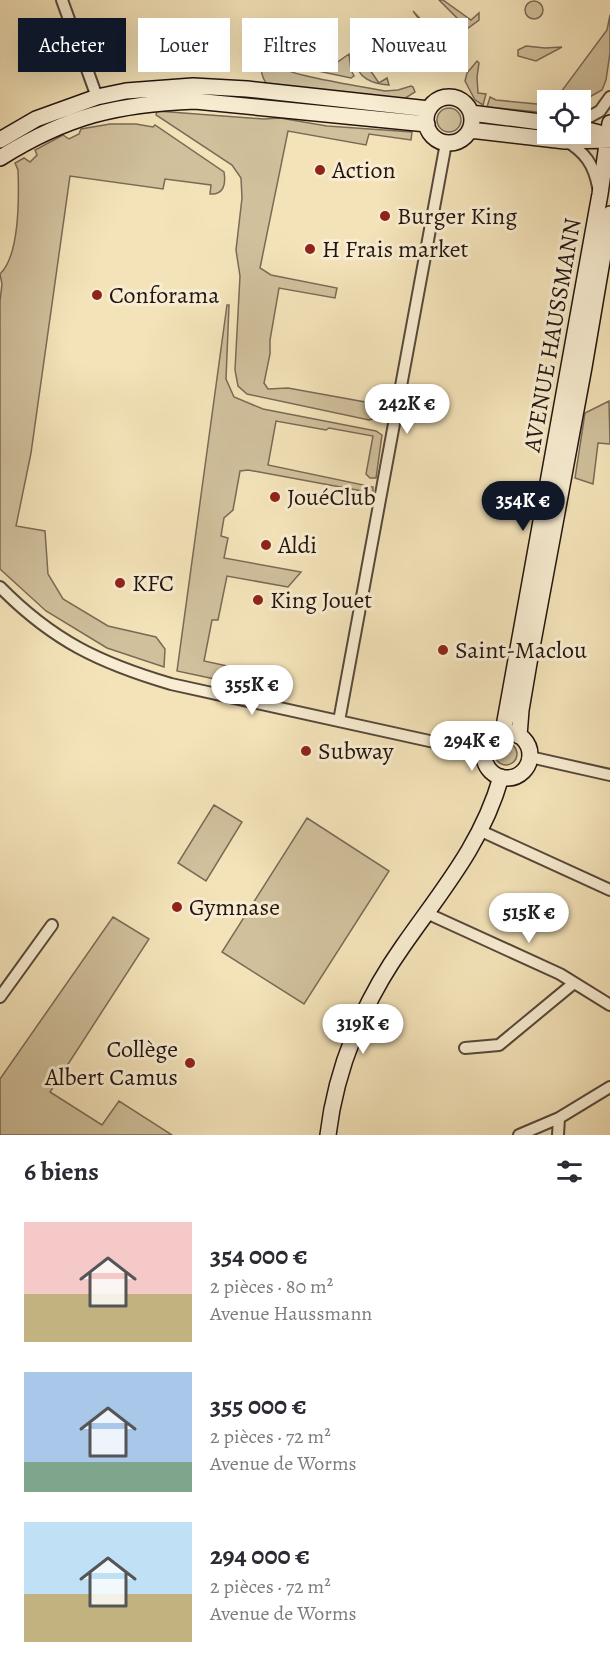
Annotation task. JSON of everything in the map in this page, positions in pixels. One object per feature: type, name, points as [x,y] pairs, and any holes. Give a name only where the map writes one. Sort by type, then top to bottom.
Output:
[{"type":"street","points":[[62,0],[97,97]]},
{"type":"street","points":[[0,140],[36,118],[97,97],[126,91],[193,86],[248,89],[428,117]]},
{"type":"street","points":[[591,116],[600,111],[610,97]]},
{"type":"street","points":[[453,98],[465,104],[471,113],[472,123],[470,130],[460,140],[447,142],[434,136],[428,117],[439,100],[453,98]]},
{"type":"street","points":[[0,158],[44,133],[97,112],[157,102],[195,101],[428,117]]},
{"type":"street","points":[[471,113],[537,122]]},
{"type":"street","points":[[470,130],[537,138]]},
{"type":"street","points":[[591,131],[609,135]]},
{"type":"street","points":[[591,137],[609,135]]},
{"type":"street","name":"AVENUE HAUSSMANN","points":[[503,732],[609,135]]},
{"type":"street","points":[[339,721],[447,142]]},
{"type":"street","points":[[571,144],[578,148],[590,162],[600,194]]},
{"type":"street","name":"AVENUE HAUSSMANN","points":[[519,736],[529,663],[610,214]]},
{"type":"street","points":[[0,587],[39,624],[68,643],[102,661],[132,672],[171,684],[484,753]]},
{"type":"street","points":[[503,732],[519,736],[528,745],[530,757],[523,771],[517,776],[501,777],[490,770],[484,759],[490,739],[503,732]]},
{"type":"street","points":[[530,757],[610,776]]},
{"type":"street","points":[[328,1135],[333,1102],[345,1058],[365,1010],[386,972],[481,831],[492,808],[501,777]]},
{"type":"street","points":[[481,831],[610,890]]},
{"type":"street","points":[[428,912],[560,974],[610,1005]]},
{"type":"street","points":[[0,997],[52,925]]},
{"type":"street","points":[[465,1048],[499,1045],[574,983]]},
{"type":"street","points":[[519,1135],[558,1118],[610,1087]]},
{"type":"street","points":[[558,1118],[558,1135]]},
{"type":"shaded area","points":[[439,0],[443,0],[471,20],[479,13],[479,20],[468,28],[468,18],[457,18]]},
{"type":"shaded area","points":[[534,1],[542,6],[543,10],[538,18],[534,19],[526,14],[525,10],[530,2]]},
{"type":"shaded area","points":[[610,15],[610,53],[602,90],[591,96],[591,90],[562,90],[607,30]]},
{"type":"shaded area","points":[[526,46],[562,47],[536,61],[518,56],[518,50]]},
{"type":"shaded area","points":[[349,54],[350,72],[354,76],[351,78],[322,72],[338,72],[338,62]]},
{"type":"shaded area","points":[[477,61],[479,63],[478,93],[486,94],[483,105],[475,100],[465,81],[468,72]]},
{"type":"shaded area","points":[[261,72],[292,72],[385,91],[411,86],[415,92],[404,99],[268,85]]},
{"type":"shaded area","points":[[360,72],[371,72],[379,83],[387,78],[389,85],[377,83],[362,76]]},
{"type":"shaded area","points":[[490,97],[496,100],[537,104],[537,112],[487,107]]},
{"type":"shaded area","points":[[449,108],[454,109],[460,115],[460,125],[454,131],[449,132],[444,131],[438,125],[437,120],[438,115],[444,109]]},
{"type":"shaded area","points":[[157,111],[264,119],[280,118],[327,126],[412,132],[411,140],[369,134],[366,145],[288,131],[260,268],[271,275],[337,288],[335,298],[279,288],[264,383],[268,389],[288,388],[365,402],[365,406],[387,410],[384,410],[383,416],[369,420],[247,394],[238,386],[235,370],[240,276],[236,250],[242,198],[241,178],[232,165],[156,115]]},
{"type":"shaded area","points":[[110,124],[136,124],[153,127],[155,125],[224,172],[225,181],[221,191],[210,194],[211,185],[165,179],[163,189],[70,176],[31,453],[16,526],[45,531],[48,574],[63,599],[108,626],[156,637],[165,649],[164,667],[107,648],[46,611],[0,569],[0,301],[2,284],[0,274],[7,265],[15,240],[18,170],[15,163],[24,158],[30,162],[37,155],[35,150],[63,135],[69,139],[79,134],[81,129]]},
{"type":"shaded area","points":[[227,305],[229,305],[226,379],[234,397],[263,409],[376,431],[382,435],[376,478],[370,478],[366,474],[373,436],[276,421],[268,465],[373,487],[373,493],[248,470],[240,471],[233,510],[224,518],[221,536],[228,538],[224,558],[301,572],[288,587],[227,576],[218,620],[212,620],[204,661],[255,672],[266,690],[177,671]]},
{"type":"shaded area","points":[[609,401],[610,444],[598,443],[593,484],[575,478],[585,413]]},
{"type":"shaded area","points":[[506,743],[514,746],[517,754],[514,762],[506,765],[498,762],[495,754],[498,746]]},
{"type":"shaded area","points":[[214,805],[242,822],[206,881],[178,863]]},
{"type":"shaded area","points":[[307,818],[389,871],[304,1004],[222,952]]},
{"type":"shaded area","points":[[113,917],[149,939],[50,1092],[102,1125],[119,1101],[172,1135],[0,1135],[0,1079]]},
{"type":"place","name":"Action","points":[[320,170]]},
{"type":"place","name":"Burger King","points":[[385,216]]},
{"type":"place","name":"H Frais market","points":[[310,249]]},
{"type":"place","name":"Conforama","points":[[97,295]]},
{"type":"place","name":"JouéClub","points":[[275,497]]},
{"type":"place","name":"Aldi","points":[[266,545]]},
{"type":"place","name":"KFC","points":[[120,583]]},
{"type":"place","name":"King Jouet","points":[[258,600]]},
{"type":"place","name":"Saint-Maclou","points":[[443,650]]},
{"type":"place","name":"Subway","points":[[306,751]]},
{"type":"place","name":"Gymnase","points":[[177,907]]},
{"type":"place","name":"Collège Albert Camus","points":[[190,1063]]}]
